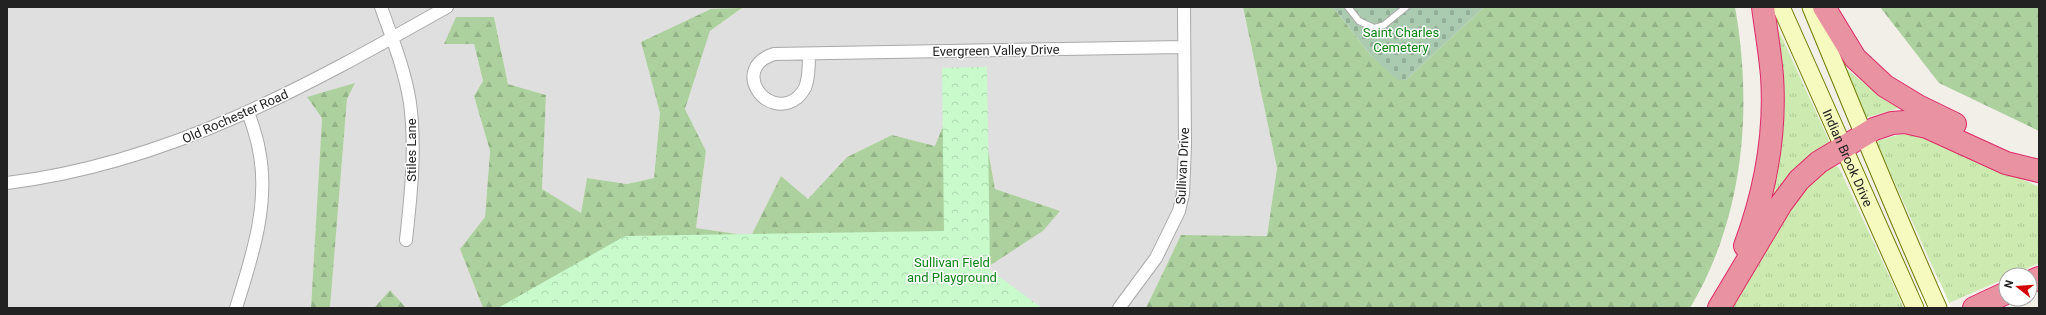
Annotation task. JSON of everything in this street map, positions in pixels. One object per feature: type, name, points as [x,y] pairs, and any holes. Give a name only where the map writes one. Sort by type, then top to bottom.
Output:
[{"type":"highway","points":[[1737,278],[1760,200],[1769,157],[1772,126],[1772,77],[1763,7]]},
{"type":"highway","points":[[1824,7],[1855,58],[1885,86],[1918,106],[2012,151],[2032,169]]},
{"type":"highway","points":[[1719,308],[1790,191],[1809,169],[1874,129],[1892,123],[1905,122],[1916,124],[1937,130],[2006,163],[2032,169]]},
{"type":"highway","points":[[1974,308],[1998,297]]},
{"type":"main road","name":"Indian Brook Drive","points":[[1780,7],[1844,147],[1912,302]]},
{"type":"main road","name":"Indian Brook Drive","points":[[1811,7],[1856,112],[1862,135],[1938,308]]},
{"type":"street","name":"Stiles Lane","points":[[381,7],[401,66],[410,102],[413,135],[411,193],[406,240]]},
{"type":"street","name":"Old Rochester Road","points":[[7,183],[56,176],[112,163],[160,148],[248,112],[318,78],[447,7]]},
{"type":"street","name":"Sullivan Drive","points":[[1119,308],[1156,258],[1180,211],[1183,194],[1185,145],[1183,47],[1184,7]]},
{"type":"street","name":"Evergreen Valley Drive","points":[[809,54],[808,78],[806,87],[801,95],[784,103],[775,103],[766,99],[759,93],[754,85],[753,75],[755,67],[760,60],[774,54],[1183,47]]},
{"type":"street","points":[[236,308],[250,265],[261,209],[262,183],[259,149],[248,112]]},
{"type":"lane","points":[[1348,7],[1359,21],[1374,28],[1384,25],[1406,7]]},
{"type":"shaded area","points":[[7,7],[1243,7],[1277,168],[1267,236],[1181,235],[1146,308],[1036,308],[980,272],[1043,231],[1059,211],[995,189],[987,144],[935,147],[892,135],[847,157],[808,199],[781,176],[751,236],[696,228],[706,151],[685,109],[710,31],[741,9],[641,42],[660,113],[654,178],[627,184],[587,178],[581,214],[542,189],[546,95],[508,84],[494,17],[444,44],[474,44],[483,81],[474,96],[490,151],[485,217],[460,249],[483,308],[406,308],[390,290],[374,308],[330,308],[347,99],[354,83],[322,118],[311,308],[7,308]]},
{"type":"green space","points":[[1243,7],[1333,7],[1373,58],[1406,80],[1484,7],[1735,7],[1743,84],[1743,123],[1740,162],[1733,200],[1722,237],[1708,273],[1690,308],[1146,308],[1181,235],[1267,236],[1277,168]]},
{"type":"green space","name":"Saint Charles Cemetery","points":[[1333,7],[1484,7],[1406,80],[1398,80],[1373,58]]},
{"type":"green space","points":[[1880,7],[2039,7],[2039,131],[1939,83]]},
{"type":"green space","points":[[742,8],[710,31],[685,109],[706,151],[696,228],[751,236],[781,176],[808,199],[847,157],[892,135],[935,146],[945,121],[987,144],[995,189],[1060,211],[1043,231],[980,272],[539,308],[483,308],[460,249],[485,217],[490,151],[474,96],[483,81],[474,44],[444,44],[456,17],[494,17],[508,84],[546,95],[542,189],[581,213],[587,178],[627,184],[654,178],[660,113],[641,42],[711,9]]},
{"type":"green space","points":[[1778,29],[1830,143],[1770,209],[1777,30]]},
{"type":"green space","points":[[1843,66],[1886,101],[1899,108],[1865,118]]},
{"type":"green space","name":"Sullivan Field and Playground","points":[[987,67],[990,270],[1042,308],[498,308],[625,236],[944,231],[942,68]]},
{"type":"green space","points":[[355,83],[347,99],[330,308],[311,308],[322,118],[307,97]]},
{"type":"green space","points":[[1902,134],[1929,138],[2039,187],[2039,263],[2030,267],[1998,267],[1998,282],[1949,303],[1876,141]]},
{"type":"green space","points":[[1833,164],[1839,168],[1904,308],[1726,308],[1788,204]]},
{"type":"green space","points":[[390,290],[406,308],[374,308]]},
{"type":"pier","points":[[1940,282],[1951,308],[1904,308],[1900,299]]}]
